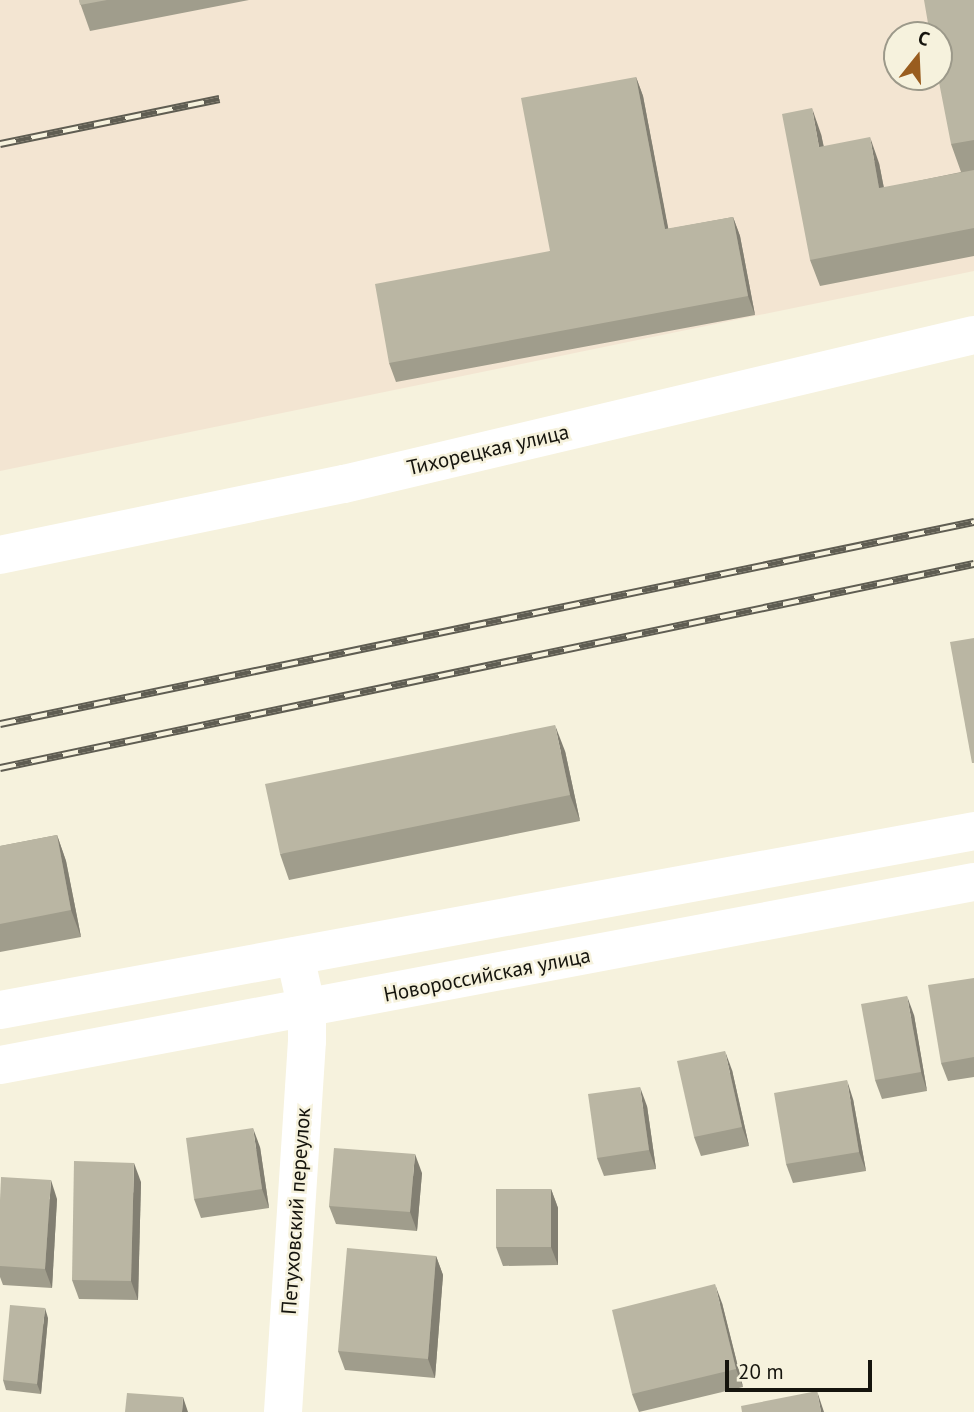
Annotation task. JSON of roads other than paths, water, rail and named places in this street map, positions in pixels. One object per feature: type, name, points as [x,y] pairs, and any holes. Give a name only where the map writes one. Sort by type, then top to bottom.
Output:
[{"type":"main road","name":"Тихорецкая улица","points":[[0,555],[344,484],[974,335]]},
{"type":"main road","points":[[0,1010],[974,831]]},
{"type":"main road","name":"Новороссийская улица","points":[[0,1065],[974,882]]},
{"type":"main road","name":"Петуховский переулок","points":[[284,1412],[307,1009],[295,956]]},
{"type":"railway","points":[[0,144],[219,99]]},
{"type":"railway","points":[[0,724],[974,522]]},
{"type":"railway","points":[[0,768],[974,564]]}]
